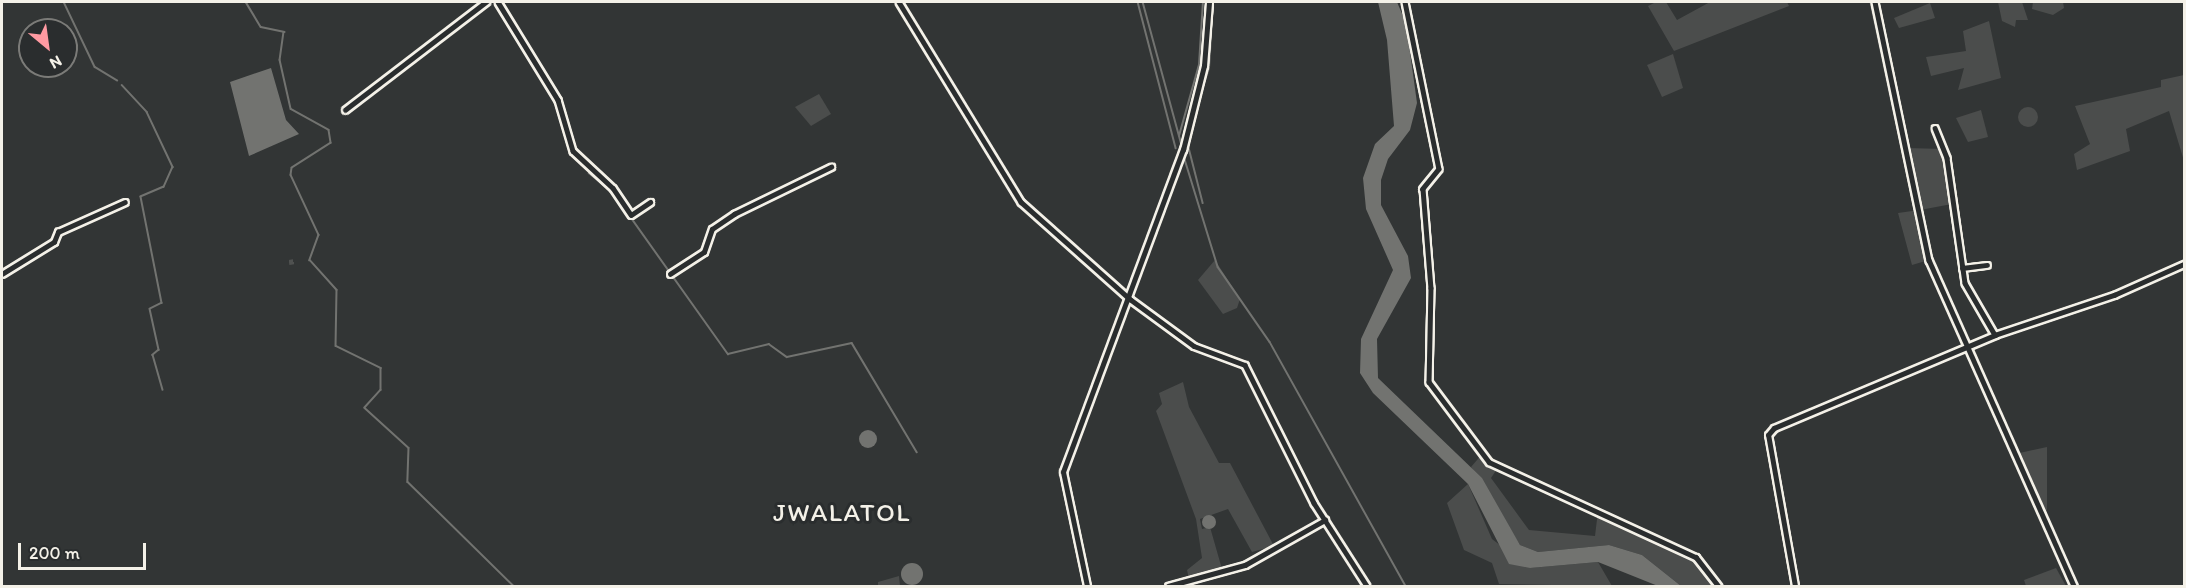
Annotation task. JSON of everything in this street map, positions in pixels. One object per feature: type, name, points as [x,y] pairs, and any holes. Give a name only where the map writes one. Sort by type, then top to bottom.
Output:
[{"type":"street","points":[[345,110],[486,2]]},
{"type":"street","points":[[498,2],[558,100],[578,157],[613,188],[631,215],[650,202]]},
{"type":"street","points":[[899,2],[1021,202],[1130,299],[1194,346],[1245,365],[1325,520],[1367,586]]},
{"type":"street","points":[[1087,586],[1063,472],[1130,299],[1185,144],[1204,66],[1209,2]]},
{"type":"street","points":[[1405,2],[1439,169],[1423,189],[1431,288],[1429,382],[1489,462],[1696,557],[1719,586]]},
{"type":"street","points":[[1875,2],[1929,260],[2074,586]]},
{"type":"street","points":[[1935,128],[1947,158],[1962,268],[1972,300],[1995,335]]},
{"type":"street","points":[[670,274],[704,252],[712,229],[734,214],[831,167]]},
{"type":"street","points":[[2,274],[54,242],[58,232],[125,202]]},
{"type":"street","points":[[1795,586],[1770,432],[1995,335],[2114,296],[2184,264]]},
{"type":"street","points":[[1962,268],[1987,265]]},
{"type":"street","points":[[1168,586],[1245,565],[1325,520]]},
{"type":"shaded area","points":[[1378,2],[1397,2],[1406,23],[1417,103],[1410,130],[1388,159],[1381,180],[1381,205],[1408,256],[1411,278],[1377,339],[1378,378],[1482,478],[1520,545],[1538,552],[1609,545],[1642,555],[1681,586],[1658,586],[1598,562],[1530,568],[1509,564],[1468,484],[1373,393],[1360,373],[1361,339],[1393,270],[1366,209],[1363,178],[1375,144],[1394,126],[1387,40]]},
{"type":"shaded area","points":[[1656,2],[1666,2],[1677,20],[1710,2],[1787,2],[1789,6],[1674,51],[1648,6]]},
{"type":"shaded area","points":[[1998,2],[2022,2],[2028,20],[2016,20],[2015,27],[2002,21]]},
{"type":"shaded area","points":[[2033,2],[2063,2],[2064,8],[2053,15],[2032,9]]},
{"type":"shaded area","points":[[1930,3],[1935,18],[1899,28],[1894,18]]},
{"type":"shaded area","points":[[1989,21],[2001,78],[1958,90],[1964,68],[1931,76],[1926,57],[1966,51],[1963,31]]},
{"type":"shaded area","points":[[1673,54],[1683,88],[1662,97],[1647,65]]},
{"type":"shaded area","points":[[271,68],[286,120],[299,134],[249,156],[230,82]]},
{"type":"shaded area","points":[[2184,75],[2184,161],[2169,111],[2126,129],[2130,151],[2077,170],[2074,154],[2090,144],[2075,106],[2161,87],[2161,80]]},
{"type":"shaded area","points":[[819,94],[831,114],[811,126],[795,107]]},
{"type":"shaded area","points":[[2028,107],[2035,110],[2038,117],[2035,124],[2028,127],[2021,124],[2018,117],[2021,110]]},
{"type":"shaded area","points":[[1981,110],[1988,137],[1968,142],[1956,118]]},
{"type":"shaded area","points":[[1906,148],[1944,149],[1952,204],[1920,210],[1929,260],[1912,265],[1898,213],[1919,210]]},
{"type":"shaded area","points":[[1215,260],[1240,299],[1237,308],[1223,314],[1198,280]]},
{"type":"shaded area","points":[[1183,382],[1189,407],[1219,463],[1230,463],[1274,546],[1252,552],[1228,509],[1200,519],[1202,529],[1210,527],[1222,569],[1189,579],[1187,570],[1202,558],[1196,519],[1156,411],[1162,404],[1159,393]]},
{"type":"shaded area","points":[[864,430],[872,430],[877,435],[875,446],[864,448],[859,443],[859,435]]},
{"type":"shaded area","points":[[2047,447],[2047,509],[2044,517],[2015,454]]},
{"type":"shaded area","points":[[1483,453],[1499,466],[1491,478],[1529,530],[1595,536],[1598,511],[1696,557],[1719,586],[1681,586],[1642,555],[1609,545],[1538,552],[1520,545],[1471,467]]},
{"type":"shaded area","points":[[1468,484],[1492,539],[1530,568],[1598,562],[1612,586],[1499,584],[1492,563],[1464,550],[1447,503]]},
{"type":"shaded area","points":[[1206,515],[1212,515],[1216,522],[1212,529],[1206,529],[1202,525],[1202,519]]},
{"type":"shaded area","points":[[912,563],[922,570],[923,574],[916,584],[912,585],[902,578],[901,574],[908,564]]},
{"type":"shaded area","points":[[2056,568],[2066,586],[2026,586],[2024,580]]},
{"type":"shaded area","points":[[899,576],[900,586],[878,586],[878,582]]},
{"type":"waterway","points":[[64,2],[95,67],[117,80]]},
{"type":"waterway","points":[[246,2],[261,27],[284,32],[280,60],[291,109],[329,130],[331,143],[292,168],[291,175],[319,235],[310,260],[337,290],[336,346],[381,368],[381,390],[365,408],[409,448],[408,482],[514,586]]},
{"type":"waterway","points":[[1138,2],[1176,148]]},
{"type":"waterway","points":[[1143,2],[1182,146]]},
{"type":"waterway","points":[[1179,136],[1199,65],[1203,2]]},
{"type":"waterway","points":[[1194,115],[1209,68],[1213,2]]},
{"type":"waterway","points":[[1871,2],[1925,258],[1964,347]]},
{"type":"waterway","points":[[122,85],[147,112],[173,167],[164,187],[141,197],[162,303],[150,309],[159,350],[153,355],[163,390]]},
{"type":"waterway","points":[[1187,140],[1203,203]]},
{"type":"waterway","points":[[1183,153],[1218,267],[1270,342],[1406,586]]},
{"type":"waterway","points":[[589,173],[613,192],[728,354],[769,344],[787,357],[852,343],[917,452]]},
{"type":"waterway","points":[[1965,349],[2071,586]]},
{"type":"tunnel","points":[[289,262],[295,261]]},
{"type":"district","name":"JWALATOL","points":[[842,513]]}]
